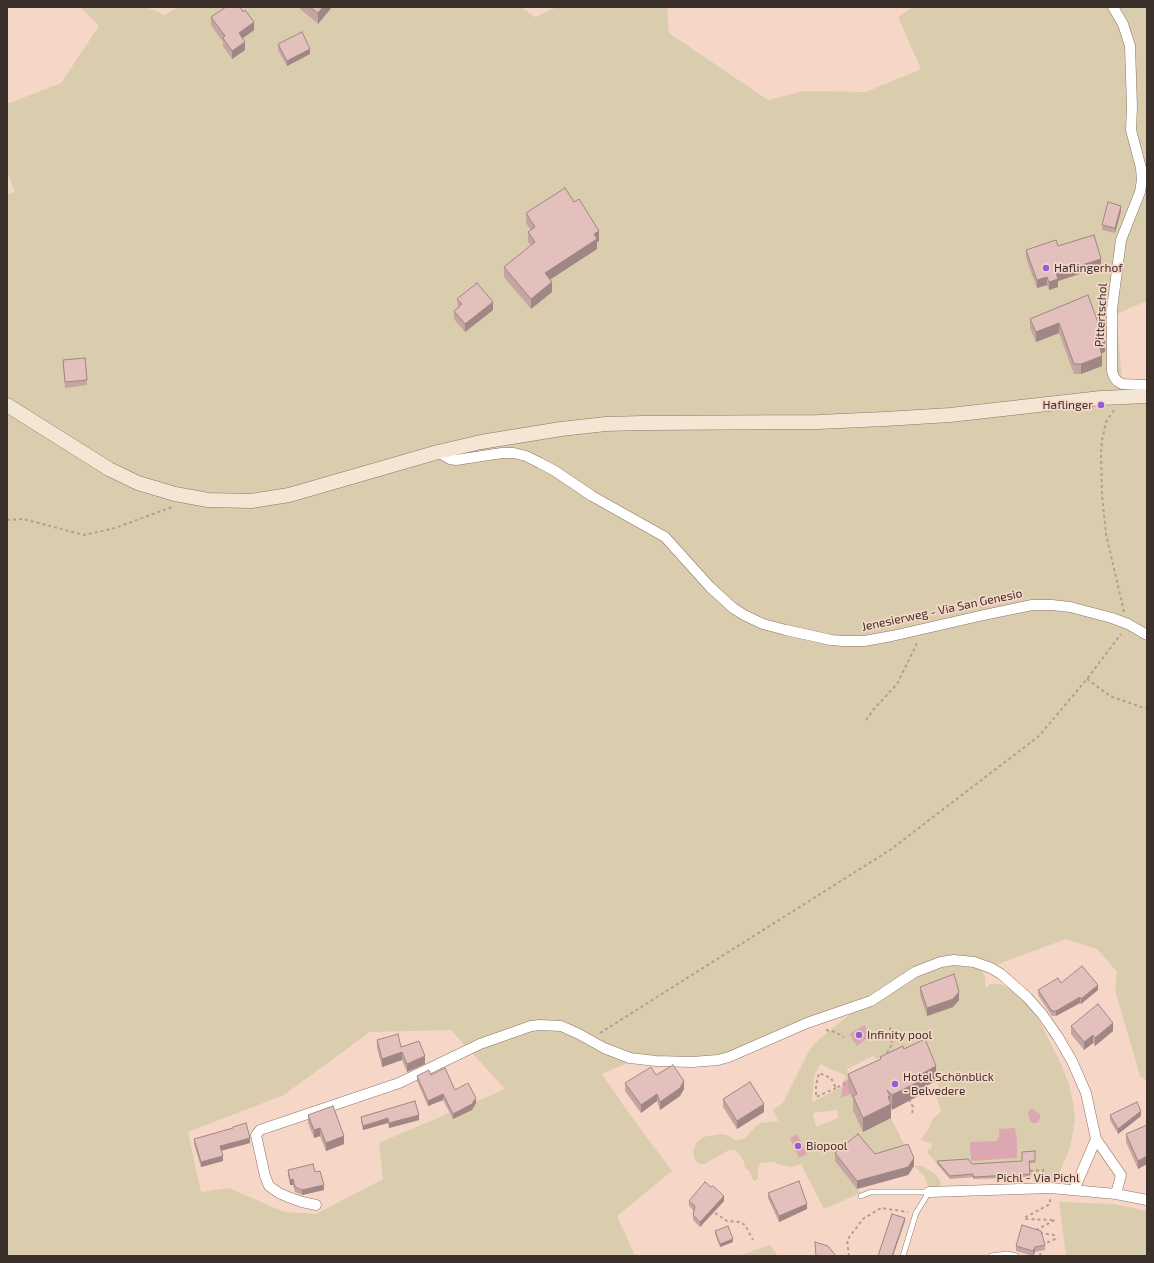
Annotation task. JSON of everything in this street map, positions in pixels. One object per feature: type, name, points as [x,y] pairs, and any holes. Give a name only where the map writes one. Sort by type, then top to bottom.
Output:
[{"type":"main road","points":[[7,405],[78,451],[117,474],[154,489],[197,498],[251,501],[282,496],[438,452],[481,442],[534,433],[606,424],[818,422],[885,419],[950,415],[1101,398],[1147,395]]},
{"type":"street","name":"Pittertschol","points":[[1113,7],[1123,24],[1130,46],[1132,106],[1130,130],[1141,168],[1142,180],[1140,192],[1121,240],[1112,309],[1112,371],[1117,381],[1122,384],[1144,385],[1147,395]]},
{"type":"street","name":"Jenesierweg - Via San Genesio","points":[[438,452],[450,459],[456,460],[502,453],[514,453],[526,456],[545,465],[592,496],[665,537],[710,587],[733,608],[764,624],[808,636],[843,641],[864,641],[1032,605],[1052,604],[1100,615],[1128,624],[1147,635]]},
{"type":"street","points":[[316,1205],[302,1202],[279,1193],[269,1186],[265,1176],[256,1135],[260,1130],[399,1084],[480,1044],[531,1026],[561,1026],[604,1048],[630,1058],[656,1061],[692,1062],[718,1060],[742,1052],[807,1023],[870,1001],[886,992],[908,976],[926,967],[941,962],[954,960],[974,962],[996,970],[1011,981],[1034,1005],[1058,1037],[1072,1061],[1086,1093],[1096,1139],[1120,1175],[1116,1194]]},
{"type":"street","points":[[1074,1190],[1096,1139]]},
{"type":"street","name":"Pichl - Via Pichl","points":[[929,1192],[1050,1188],[1116,1194],[1147,1200]]},
{"type":"lane","points":[[861,1196],[871,1192],[929,1192]]},
{"type":"lane","points":[[903,1256],[916,1212],[929,1192]]},
{"type":"lane","points":[[991,1256],[1007,1254],[1016,1256]]},
{"type":"path","points":[[590,1040],[890,850],[1039,736],[1087,679],[1128,624],[1105,525],[1101,464],[1102,440],[1106,422],[1125,397]]},
{"type":"path","points":[[7,520],[23,519],[84,535],[115,528],[197,498]]},
{"type":"path","points":[[866,720],[873,710],[898,684],[924,629]]},
{"type":"path","points":[[1087,679],[1110,696],[1147,709]]},
{"type":"path","points":[[887,1053],[892,1044],[890,1028]]},
{"type":"path","points":[[826,1030],[835,1032],[844,1037]]},
{"type":"path","points":[[836,1088],[831,1078],[819,1073],[816,1085],[816,1097],[836,1088],[851,1081]]},
{"type":"path","points":[[907,1093],[913,1107],[912,1115]]},
{"type":"path","points":[[1030,1171],[1043,1170],[1045,1175]]},
{"type":"path","points":[[1040,1256],[1042,1245],[1055,1239],[1055,1237],[1054,1235],[1035,1231],[1055,1220],[1024,1218],[1050,1204],[1050,1188]]},
{"type":"path","points":[[849,1256],[847,1240],[863,1219],[881,1208],[916,1212]]},
{"type":"path","points":[[715,1213],[727,1221],[740,1222],[745,1225],[753,1240]]},
{"type":"shaded area","points":[[80,7],[146,7],[165,15],[178,7],[521,7],[535,17],[557,7],[667,7],[669,33],[768,100],[804,91],[866,92],[921,69],[898,17],[913,7],[1147,7],[1147,301],[1116,314],[1122,379],[1147,381],[1147,1081],[1140,1076],[1115,990],[1117,972],[1097,949],[1066,939],[996,965],[970,957],[958,955],[944,956],[911,970],[879,993],[732,1052],[714,1056],[641,1057],[602,1074],[672,1171],[617,1216],[635,1256],[7,1256],[7,194],[15,192],[7,173],[7,104],[61,83],[99,26]],"holes":[[[451,1030],[505,1089],[379,1143],[383,1179],[316,1214],[284,1212],[229,1188],[201,1192],[188,1132],[284,1095],[370,1032]]]},
{"type":"shaded area","points":[[958,965],[981,968],[985,977],[986,988],[990,984],[1001,984],[1014,991],[1030,1008],[1040,1022],[1061,1064],[1069,1084],[1075,1120],[1070,1148],[1055,1183],[1041,1185],[1030,1177],[973,1179],[973,1177],[950,1179],[927,1152],[928,1149],[931,1149],[932,1144],[921,1140],[932,1120],[941,1111],[935,1093],[940,1091],[936,1081],[895,1064],[889,1052],[876,1059],[873,1056],[847,1069],[850,1079],[843,1082],[846,1076],[820,1064],[814,1076],[812,1102],[842,1087],[841,1098],[851,1094],[857,1108],[863,1132],[891,1118],[908,1152],[857,1189],[860,1193],[824,1209],[801,1164],[791,1167],[773,1162],[761,1163],[758,1166],[758,1178],[755,1181],[753,1180],[749,1171],[745,1168],[741,1156],[735,1150],[729,1150],[705,1164],[699,1164],[695,1160],[693,1151],[697,1142],[703,1137],[720,1134],[727,1135],[735,1140],[740,1140],[745,1138],[756,1126],[761,1123],[778,1121],[773,1110],[783,1103],[809,1051],[816,1042],[850,1014],[871,1004],[918,975],[944,966]],"holes":[[[837,1110],[838,1118],[816,1127],[813,1113]]]},
{"type":"shaded area","name":"Infinity pool","points":[[865,1025],[869,1037],[857,1046],[849,1034]]},
{"type":"shaded area","points":[[850,1079],[848,1089],[851,1094],[841,1098],[843,1082]]},
{"type":"shaded area","points":[[1031,1109],[1040,1114],[1040,1119],[1037,1123],[1030,1121],[1028,1113]]},
{"type":"shaded area","points":[[1015,1128],[1017,1139],[1017,1158],[971,1161],[970,1142],[996,1141],[999,1137],[999,1129]]},
{"type":"shaded area","name":"Biopool","points":[[797,1134],[807,1154],[799,1158],[790,1138]]},
{"type":"shaded area","points":[[914,1166],[922,1166],[935,1174],[940,1180],[941,1184],[939,1187],[930,1187],[925,1177]]},
{"type":"shaded area","points":[[1059,1202],[1113,1204],[1147,1211],[1147,1256],[1066,1256]]},
{"type":"shaded area","points":[[770,1245],[778,1256],[738,1256]]},
{"type":"building","points":[[226,7],[240,7],[243,12],[245,10],[254,22],[239,33],[245,42],[232,51],[223,38],[225,36],[211,17]]},
{"type":"building","points":[[310,7],[323,7],[318,13]]},
{"type":"building","points":[[302,32],[310,49],[287,61],[278,44]]},
{"type":"building","points":[[565,188],[574,202],[579,199],[599,231],[594,234],[597,239],[545,273],[552,282],[531,299],[504,267],[535,242],[528,232],[535,227],[526,213]]},
{"type":"building","points":[[1108,202],[1121,206],[1115,228],[1102,225]]},
{"type":"building","points":[[1094,235],[1101,259],[1056,273],[1058,279],[1049,282],[1047,277],[1037,280],[1026,250],[1056,240],[1058,246]]},
{"type":"building","points":[[477,283],[493,302],[465,324],[454,311],[462,304],[457,299]]},
{"type":"building","points":[[1088,295],[1105,342],[1099,344],[1102,356],[1081,364],[1074,364],[1059,323],[1036,332],[1030,319]]},
{"type":"building","points":[[85,358],[87,380],[65,382],[63,360]]},
{"type":"building","points":[[1082,966],[1098,985],[1081,999],[1080,997],[1056,1011],[1052,1011],[1038,990],[1058,978],[1061,983]]},
{"type":"building","points":[[954,974],[959,992],[953,999],[927,1008],[920,987]]},
{"type":"building","points":[[1098,1004],[1113,1023],[1095,1038],[1093,1035],[1084,1042],[1071,1026]]},
{"type":"building","points":[[398,1034],[401,1047],[419,1041],[425,1056],[407,1064],[402,1052],[382,1059],[377,1040]]},
{"type":"building","name":"Hotel Schönblick - Belvedere","points":[[925,1039],[936,1066],[916,1077],[918,1082],[892,1095],[887,1090],[890,1096],[888,1097],[891,1104],[863,1118],[853,1096],[857,1094],[848,1074],[881,1059],[880,1057],[903,1046],[904,1049]]},
{"type":"building","points":[[673,1065],[684,1081],[680,1088],[660,1102],[657,1094],[641,1105],[625,1083],[651,1067],[656,1075]]},
{"type":"building","points":[[445,1068],[455,1090],[468,1083],[476,1098],[472,1104],[453,1114],[443,1094],[428,1101],[417,1076],[429,1070],[431,1075]]},
{"type":"building","points":[[750,1082],[764,1104],[737,1121],[723,1099]]},
{"type":"building","points":[[415,1101],[419,1115],[389,1123],[388,1118],[363,1126],[361,1117]]},
{"type":"building","points":[[1137,1102],[1141,1111],[1118,1129],[1110,1115]]},
{"type":"building","points":[[333,1106],[344,1136],[326,1143],[320,1128],[314,1130],[308,1115]]},
{"type":"building","points":[[246,1123],[250,1138],[220,1146],[223,1156],[201,1162],[194,1139]]},
{"type":"building","points":[[1147,1125],[1147,1156],[1138,1161],[1126,1134]]},
{"type":"building","points":[[858,1134],[875,1154],[908,1144],[914,1158],[908,1167],[857,1181],[835,1153]]},
{"type":"building","points":[[1035,1151],[1035,1161],[1029,1161],[1030,1174],[973,1177],[973,1174],[950,1176],[937,1161],[968,1159],[972,1164],[1022,1161],[1022,1152]]},
{"type":"building","points":[[313,1164],[315,1172],[320,1171],[324,1185],[302,1190],[295,1187],[293,1179],[290,1180],[288,1170]]},
{"type":"building","points":[[799,1181],[807,1204],[779,1216],[768,1193]]},
{"type":"building","points":[[705,1182],[711,1187],[713,1186],[724,1196],[700,1222],[693,1215],[695,1206],[689,1201]]},
{"type":"building","points":[[892,1214],[905,1218],[892,1256],[878,1256]]},
{"type":"building","points":[[1022,1225],[1041,1231],[1045,1245],[1035,1247],[1033,1251],[1016,1246]]},
{"type":"building","points":[[728,1226],[733,1239],[720,1244],[715,1231]]},
{"type":"building","points":[[815,1242],[828,1246],[836,1256],[816,1256]]},
{"type":"place","name":"Haflingerhof","points":[[1046,268]]},
{"type":"place","name":"Haflinger","points":[[1101,405]]},
{"type":"place","name":"Infinity pool","points":[[859,1035]]},
{"type":"place","name":"Hotel Schönblick - Belvedere","points":[[895,1084]]},
{"type":"place","name":"Biopool","points":[[798,1146]]}]
